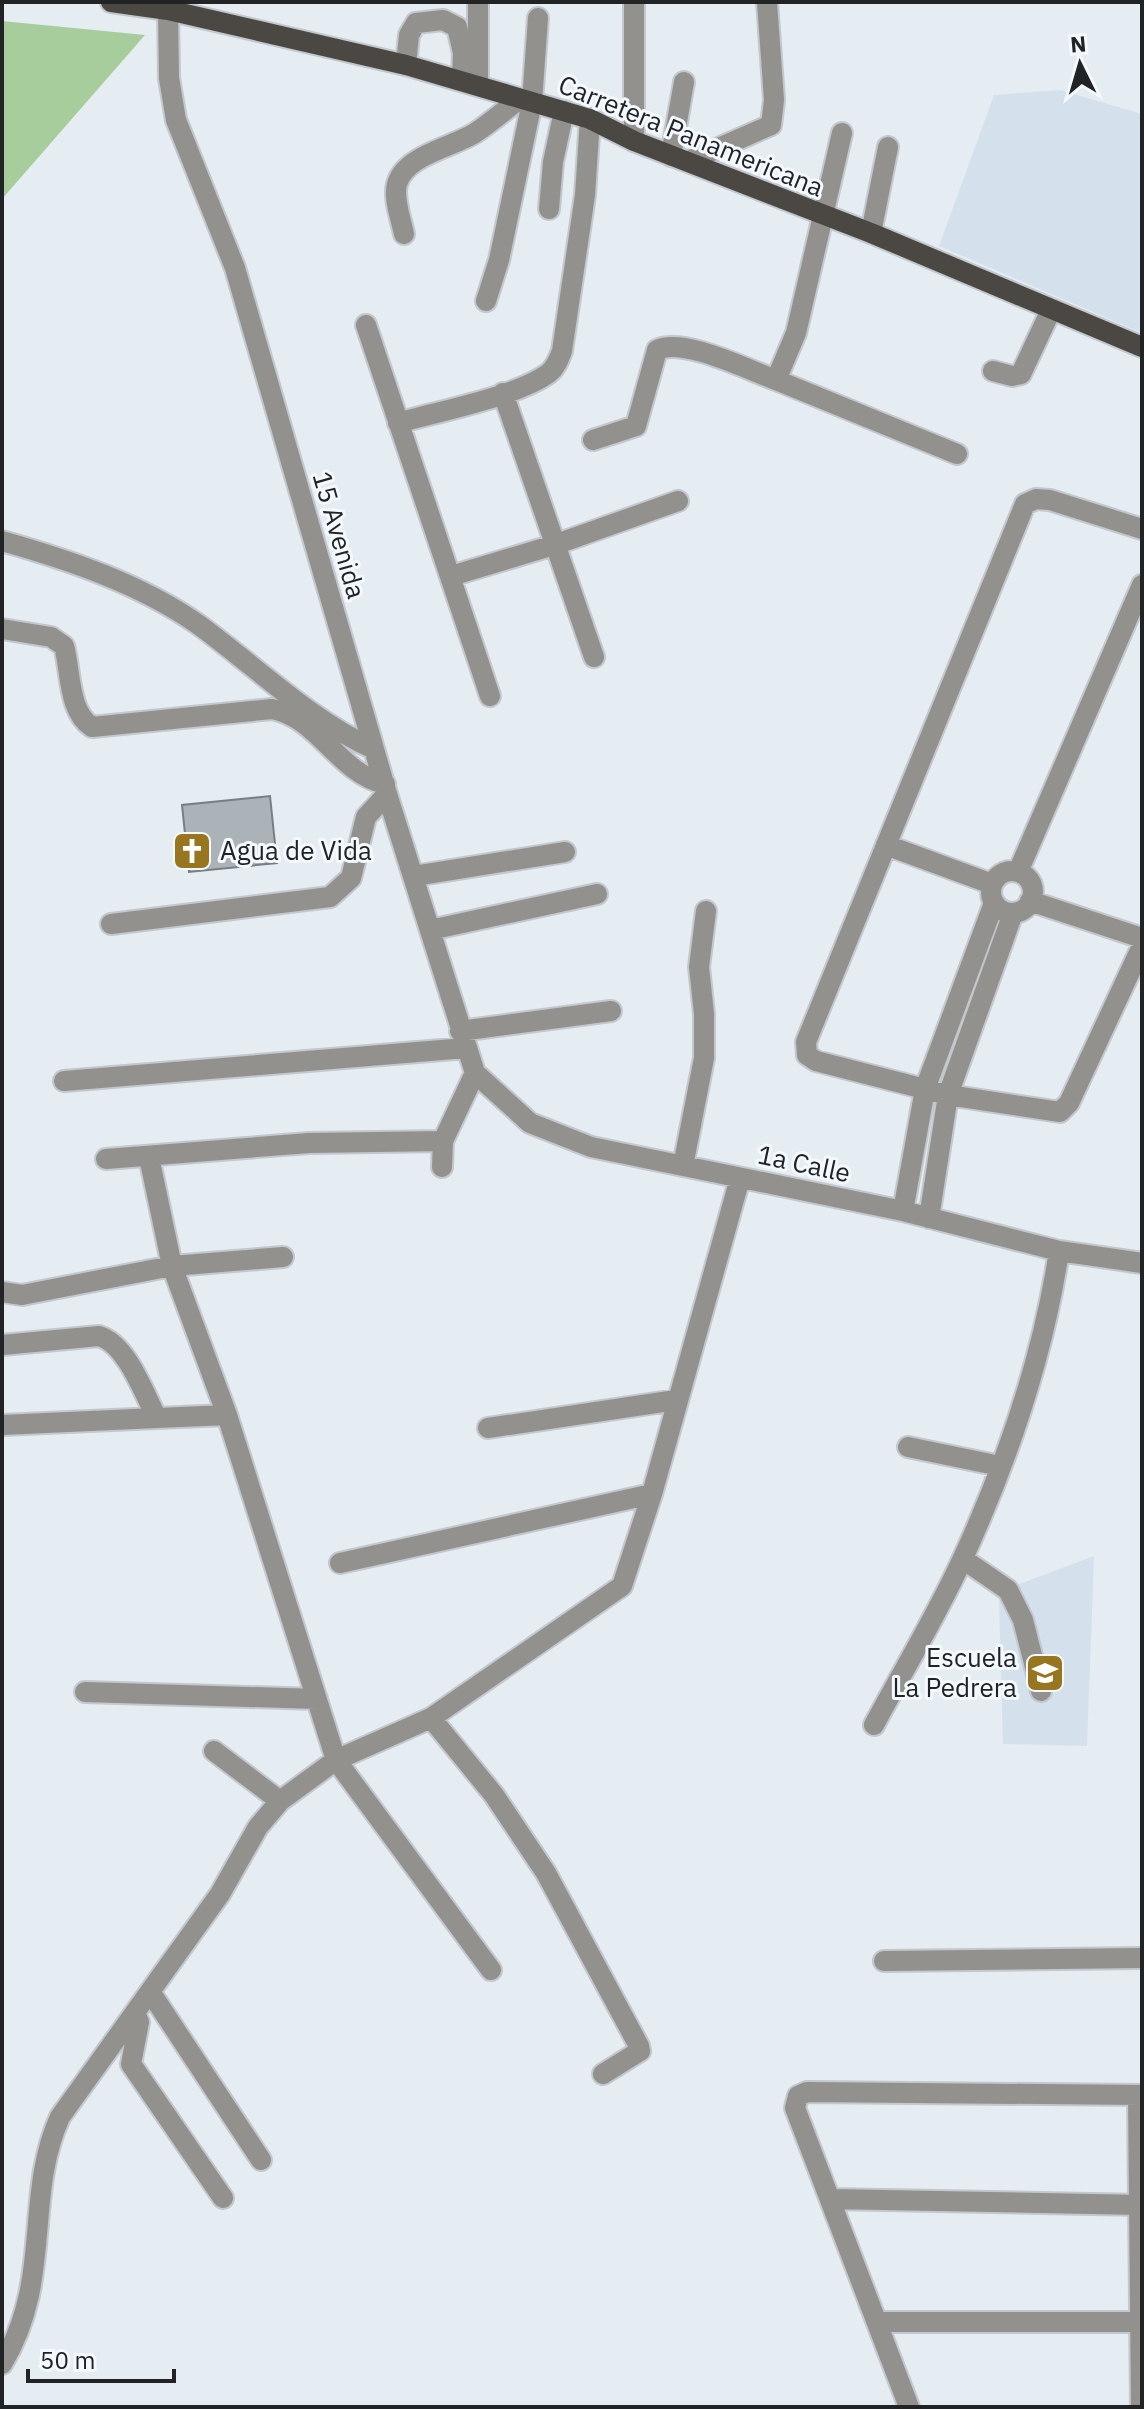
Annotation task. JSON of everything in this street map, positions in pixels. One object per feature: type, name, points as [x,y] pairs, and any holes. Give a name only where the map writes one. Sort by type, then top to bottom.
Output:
[{"type":"main road","name":"Carretera Panamericana","points":[[111,2],[168,10],[406,65],[470,81],[590,119],[634,141],[871,233],[1142,347]]},
{"type":"street","points":[[470,81],[478,2]]},
{"type":"street","points":[[634,2],[634,141]]},
{"type":"street","points":[[684,82],[680,158],[771,125],[774,100],[767,2]]},
{"type":"street","name":"15 Avenida","points":[[168,10],[169,78],[176,120],[235,268],[374,749],[475,1073]]},
{"type":"street","points":[[486,301],[499,260],[538,18]]},
{"type":"street","points":[[406,65],[409,35],[416,23],[443,20],[457,27],[470,81]]},
{"type":"street","points":[[404,234],[396,193],[397,181],[404,172],[417,161],[473,134],[526,100]]},
{"type":"street","points":[[549,209],[553,162],[564,111]]},
{"type":"street","points":[[398,423],[503,393],[549,372],[562,351],[585,195],[590,119]]},
{"type":"street","points":[[776,380],[796,333],[842,133]]},
{"type":"street","points":[[871,233],[888,147]]},
{"type":"street","points":[[993,371],[1012,376],[1021,374],[1051,310]]},
{"type":"street","points":[[366,325],[490,696]]},
{"type":"street","points":[[593,440],[636,426],[657,350],[666,345],[686,348],[776,380],[957,454]]},
{"type":"street","points":[[503,393],[594,657]]},
{"type":"street","points":[[1142,529],[1050,500],[1036,499],[1025,504],[806,1042],[807,1055],[816,1061],[948,1095],[1060,1112],[1069,1103],[1142,946]]},
{"type":"street","points":[[451,576],[554,545],[678,501]]},
{"type":"street","points":[[2,541],[90,567],[196,623],[356,741],[374,749]]},
{"type":"street","points":[[1018,872],[1142,585]]},
{"type":"street","points":[[2,629],[51,637],[64,646],[76,708],[82,721],[92,727],[272,709],[300,720],[357,775],[386,789],[366,817],[351,878],[330,897],[111,924]]},
{"type":"street","points":[[886,845],[1007,900],[1142,938]]},
{"type":"street","points":[[414,876],[565,852]]},
{"type":"street","points":[[929,1218],[948,1095],[1007,900],[1000,875],[1018,872]]},
{"type":"street","points":[[903,1211],[925,1089],[1007,900],[1032,887],[1018,872]]},
{"type":"street","points":[[430,930],[597,894]]},
{"type":"street","points":[[683,1166],[704,1058],[704,1014],[699,967],[706,911]]},
{"type":"street","points":[[64,1081],[463,1040],[611,1011]]},
{"type":"street","points":[[442,1167],[443,1141],[475,1073]]},
{"type":"street","name":"1a Calle","points":[[475,1073],[530,1123],[591,1147],[903,1211],[1059,1251],[1142,1263]]},
{"type":"street","points":[[106,1159],[309,1143],[443,1141]]},
{"type":"street","points":[[149,1157],[172,1266],[227,1415],[336,1760],[491,1970]]},
{"type":"street","points":[[2,2364],[20,2333],[32,2289],[46,2147],[60,2117],[220,1894],[258,1827],[280,1801],[336,1760],[431,1718],[616,1592],[626,1576],[652,1494],[740,1178]]},
{"type":"street","points":[[874,1725],[963,1559],[1018,1421],[1051,1304],[1059,1251]]},
{"type":"street","points":[[2,1292],[22,1295],[172,1266],[283,1257]]},
{"type":"street","points":[[2,1345],[99,1336],[110,1339],[120,1351],[157,1418]]},
{"type":"street","points":[[488,1428],[676,1400]]},
{"type":"street","points":[[2,1425],[227,1415]]},
{"type":"street","points":[[908,1447],[1000,1466]]},
{"type":"street","points":[[340,1563],[652,1494]]},
{"type":"street","points":[[963,1559],[1008,1590],[1023,1620],[1041,1691]]},
{"type":"street","points":[[85,1692],[317,1699]]},
{"type":"street","points":[[431,1718],[494,1795],[546,1873],[639,2046],[640,2051],[603,2074]]},
{"type":"street","points":[[214,1751],[280,1801]]},
{"type":"street","points":[[884,1961],[1142,1958]]},
{"type":"street","points":[[151,1993],[261,2160]]},
{"type":"street","points":[[135,2013],[139,2022],[131,2064],[223,2198]]},
{"type":"street","points":[[909,2407],[795,2108],[798,2096],[807,2092],[1140,2095],[1141,2407]]},
{"type":"street","points":[[831,2199],[1142,2205]]},
{"type":"street","points":[[878,2322],[1140,2322]]},
{"type":"shaded area","points":[[1060,90],[1142,114],[1142,333],[939,246],[994,95]]},
{"type":"shaded area","name":"Escuela La Pedrera","points":[[1094,1556],[1087,1746],[1003,1744],[999,1601],[1014,1586]]},
{"type":"green space","points":[[2,21],[145,35],[2,199]]},
{"type":"building","points":[[270,796],[277,863],[189,872],[182,805]]},
{"type":"place","name":"Agua de Vida","points":[[192,851]]},
{"type":"place","name":"Escuela La Pedrera","points":[[1045,1673]]}]
